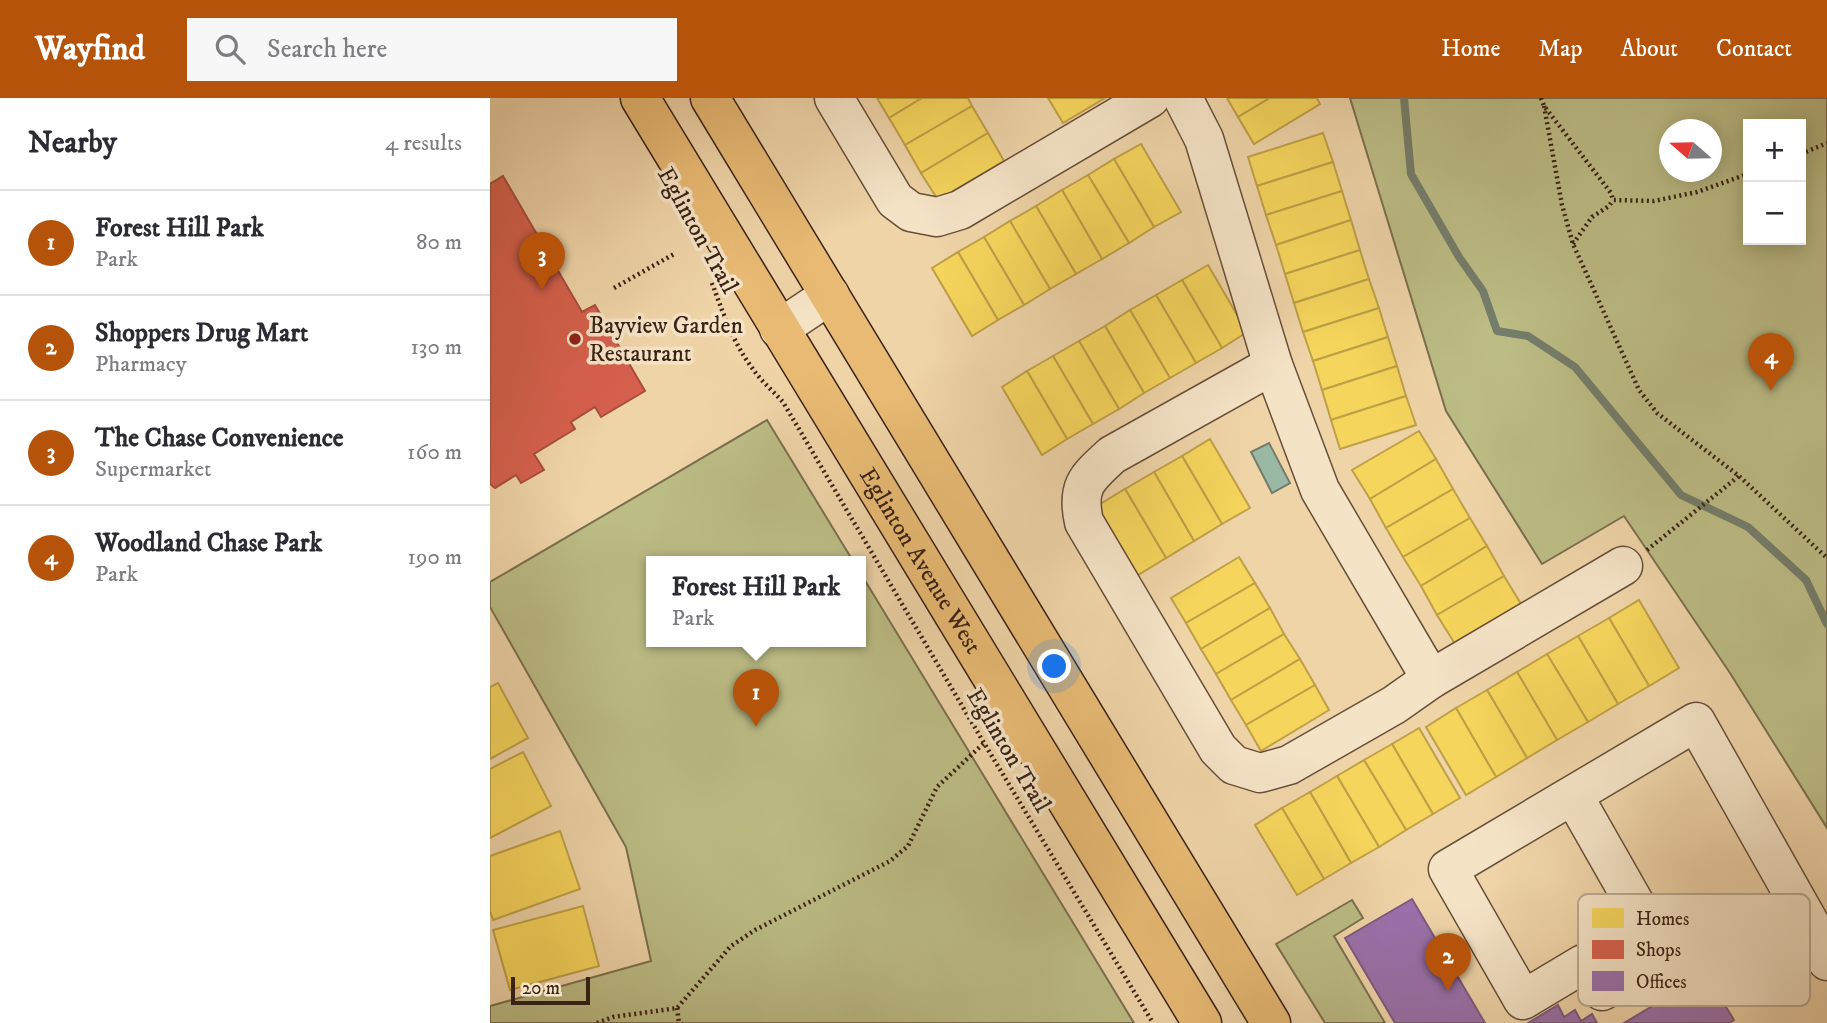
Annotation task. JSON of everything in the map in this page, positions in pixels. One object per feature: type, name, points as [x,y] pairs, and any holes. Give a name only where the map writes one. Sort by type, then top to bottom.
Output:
[{"type":"main road","name":"Eglinton Avenue West","points":[[640,98],[1202,1023]]},
{"type":"main road","points":[[710,98],[1270,1023]]},
{"type":"lane","points":[[834,98],[895,200],[911,212],[937,217],[960,209],[1150,98]]},
{"type":"lane","points":[[1183,98],[1204,139],[1273,365],[1320,490],[1431,679]]},
{"type":"lane","points":[[779,329],[830,295]]},
{"type":"lane","points":[[1273,365],[1112,455],[1094,471],[1084,485],[1080,503],[1084,522],[1218,749],[1234,765],[1260,773],[1289,765],[1394,705],[1431,679],[1623,566]]},
{"type":"lane","points":[[1578,967],[1523,1000],[1448,869],[1696,722],[1793,894]]},
{"type":"lane","points":[[1573,795],[1629,894]]},
{"type":"lane","points":[[1810,924],[1827,961]]},
{"type":"path","points":[[1541,98],[1562,205],[1573,244],[1639,390],[1657,413],[1739,476],[1827,558]]},
{"type":"path","points":[[1544,106],[1611,193],[1613,200],[1609,206],[1592,217],[1573,244]]},
{"type":"path","points":[[1806,152],[1827,143]]},
{"type":"path","points":[[1613,200],[1654,201],[1697,192],[1743,176]]},
{"type":"path","points":[[614,288],[674,254]]},
{"type":"path","name":"Eglinton Trail","points":[[712,282],[728,328],[753,370],[783,402],[1153,1023]]},
{"type":"path","points":[[1654,544],[1739,476]]},
{"type":"path","points":[[597,1023],[613,1017],[677,1008],[732,946],[755,930],[890,861],[908,846],[937,787],[984,743]]},
{"type":"path","points":[[677,1008],[678,1023]]},
{"type":"green space","points":[[1350,98],[1827,98],[1827,828],[1730,673],[1624,516],[1542,564],[1446,411]]},
{"type":"green space","points":[[767,420],[850,556],[646,556],[646,647],[866,647],[866,582],[1134,1023],[490,1023],[490,1006],[651,961],[626,847],[490,607],[490,582]]},
{"type":"green space","points":[[1352,900],[1363,918],[1334,936],[1385,1023],[1325,1023],[1276,944]]},
{"type":"shaded area","points":[[1269,443],[1290,483],[1272,493],[1251,452]]},
{"type":"building: Homes","points":[[877,98],[922,98],[889,118]]},
{"type":"building: Homes","points":[[922,98],[968,98],[972,106],[905,145],[889,118]]},
{"type":"building: Homes","points":[[1048,98],[1105,98],[1063,123]]},
{"type":"building: Homes","points":[[1227,98],[1270,98],[1238,117]]},
{"type":"building: Homes","points":[[1270,98],[1317,98],[1320,104],[1254,144],[1238,117]]},
{"type":"building: Homes","points":[[972,106],[988,133],[921,173],[905,145]]},
{"type":"building: Homes","points":[[988,133],[1004,161],[938,200],[921,173]]},
{"type":"building: Homes","points":[[1323,133],[1333,162],[1257,186],[1248,157]]},
{"type":"building: Homes","points":[[1141,144],[1181,212],[1154,227],[1114,159]]},
{"type":"building: Homes","points":[[1114,159],[1154,227],[1129,243],[1088,175]]},
{"type":"building: Homes","points":[[1333,162],[1342,191],[1266,215],[1257,186]]},
{"type":"building: Homes","points":[[1088,175],[1129,243],[1102,259],[1062,190]]},
{"type":"building: Homes","points":[[1062,190],[1102,259],[1076,274],[1036,206]]},
{"type":"building: Homes","points":[[1342,191],[1351,220],[1276,245],[1266,215]]},
{"type":"building: Homes","points":[[1036,206],[1076,274],[1050,289],[1010,221]]},
{"type":"building: Homes","points":[[1351,220],[1360,250],[1285,274],[1276,245]]},
{"type":"building: Homes","points":[[1010,221],[1050,289],[1024,305],[984,237]]},
{"type":"building: Homes","points":[[984,237],[1024,305],[998,320],[958,252]]},
{"type":"building: Homes","points":[[1360,250],[1369,279],[1294,303],[1285,274]]},
{"type":"building: Homes","points":[[958,252],[998,320],[972,336],[932,268]]},
{"type":"building: Homes","points":[[1208,265],[1247,332],[1222,348],[1182,280]]},
{"type":"building: Homes","points":[[1369,279],[1379,308],[1303,332],[1294,303]]},
{"type":"building: Homes","points":[[1182,280],[1222,348],[1196,363],[1156,295]]},
{"type":"building: Homes","points":[[1156,295],[1196,363],[1170,378],[1130,310]]},
{"type":"building: Homes","points":[[1379,308],[1388,337],[1313,361],[1303,332]]},
{"type":"building: Homes","points":[[1130,310],[1170,378],[1144,393],[1105,326]]},
{"type":"building: Homes","points":[[1105,326],[1144,393],[1119,409],[1079,341]]},
{"type":"building: Homes","points":[[1388,337],[1397,366],[1322,390],[1313,361]]},
{"type":"building: Homes","points":[[1079,341],[1119,409],[1093,424],[1053,356]]},
{"type":"building: Homes","points":[[1053,356],[1093,424],[1067,439],[1027,371]]},
{"type":"building: Homes","points":[[1397,366],[1406,396],[1331,420],[1322,390]]},
{"type":"building: Homes","points":[[1027,371],[1067,439],[1042,455],[1002,387]]},
{"type":"building: Homes","points":[[1406,396],[1416,425],[1340,449],[1331,420]]},
{"type":"building: Homes","points":[[1419,431],[1436,459],[1370,499],[1352,470]]},
{"type":"building: Homes","points":[[1210,439],[1250,508],[1222,524],[1182,456]]},
{"type":"building: Homes","points":[[1182,456],[1222,524],[1194,541],[1154,472]]},
{"type":"building: Homes","points":[[1436,459],[1453,489],[1386,528],[1370,499]]},
{"type":"building: Homes","points":[[1154,472],[1194,541],[1166,558],[1125,489]]},
{"type":"building: Homes","points":[[1125,489],[1166,558],[1138,575],[1097,506]]},
{"type":"building: Homes","points":[[1453,489],[1470,518],[1403,557],[1386,528]]},
{"type":"building: Homes","points":[[1470,518],[1487,546],[1421,586],[1403,557]]},
{"type":"building: Homes","points":[[1487,546],[1504,576],[1437,615],[1421,586]]},
{"type":"building: Homes","points":[[1239,557],[1255,583],[1186,623],[1171,598]]},
{"type":"building: Homes","points":[[1504,576],[1521,604],[1455,644],[1437,615]]},
{"type":"building: Homes","points":[[1255,583],[1270,608],[1201,649],[1186,623]]},
{"type":"building: Homes","points":[[1639,600],[1679,668],[1649,686],[1609,618]]},
{"type":"building: Homes","points":[[1270,608],[1284,634],[1216,674],[1201,649]]},
{"type":"building: Homes","points":[[1609,618],[1649,686],[1618,704],[1578,636]]},
{"type":"building: Homes","points":[[1284,634],[1300,659],[1231,700],[1216,674]]},
{"type":"building: Homes","points":[[1578,636],[1618,704],[1588,722],[1547,654]]},
{"type":"building: Homes","points":[[1547,654],[1588,722],[1557,740],[1517,672]]},
{"type":"building: Homes","points":[[1300,659],[1315,685],[1246,725],[1231,700]]},
{"type":"building: Homes","points":[[1517,672],[1557,740],[1527,758],[1487,690]]},
{"type":"building: Homes","points":[[498,683],[528,738],[490,759],[490,687]]},
{"type":"building: Homes","points":[[1315,685],[1329,710],[1261,751],[1246,725]]},
{"type":"building: Homes","points":[[1487,690],[1527,758],[1496,777],[1456,708]]},
{"type":"building: Homes","points":[[1456,708],[1496,777],[1466,795],[1426,727]]},
{"type":"building: Homes","points":[[1419,728],[1460,798],[1433,814],[1392,744]]},
{"type":"building: Homes","points":[[1392,744],[1433,814],[1406,830],[1364,760]]},
{"type":"building: Homes","points":[[523,752],[551,806],[490,838],[490,769]]},
{"type":"building: Homes","points":[[1364,760],[1406,830],[1379,847],[1337,776]]},
{"type":"building: Homes","points":[[1337,776],[1379,847],[1351,863],[1310,792]]},
{"type":"building: Homes","points":[[1310,792],[1351,863],[1324,879],[1282,808]]},
{"type":"building: Homes","points":[[1282,808],[1324,879],[1297,895],[1255,825]]},
{"type":"building: Homes","points":[[560,831],[580,889],[493,920],[490,911],[490,856]]},
{"type":"building: Homes","points":[[583,906],[599,966],[510,990],[493,930]]},
{"type":"building: Shops","points":[[503,176],[582,312],[595,305],[645,391],[601,417],[595,407],[571,422],[575,429],[534,454],[544,470],[521,483],[516,475],[495,488],[490,484],[490,184]]},
{"type":"building: Offices","points":[[1412,899],[1485,1023],[1395,1023],[1345,938]]},
{"type":"building: Offices","points":[[1558,1005],[1564,1017],[1575,1010],[1581,1021],[1592,1014],[1597,1023],[1528,1023]]},
{"type":"building: Offices","points":[[1652,1006],[1725,1006],[1734,1020],[1730,1023],[1624,1023]]},
{"type":"waterway","points":[[1404,98],[1411,174],[1459,257],[1483,291],[1497,331],[1528,336],[1575,367],[1681,495],[1748,527],[1806,580],[1827,624]]},
{"type":"place","name":"The Chase Convenience","points":[[542,290]]},
{"type":"place","name":"Bayview Garden Restaurant","points":[[575,339]]},
{"type":"place","name":"Woodland Chase Park","points":[[1771,391]]},
{"type":"place","name":"Forest Hill Park","points":[[756,727]]},
{"type":"place","name":"Shoppers Drug Mart","points":[[1448,991]]}]
